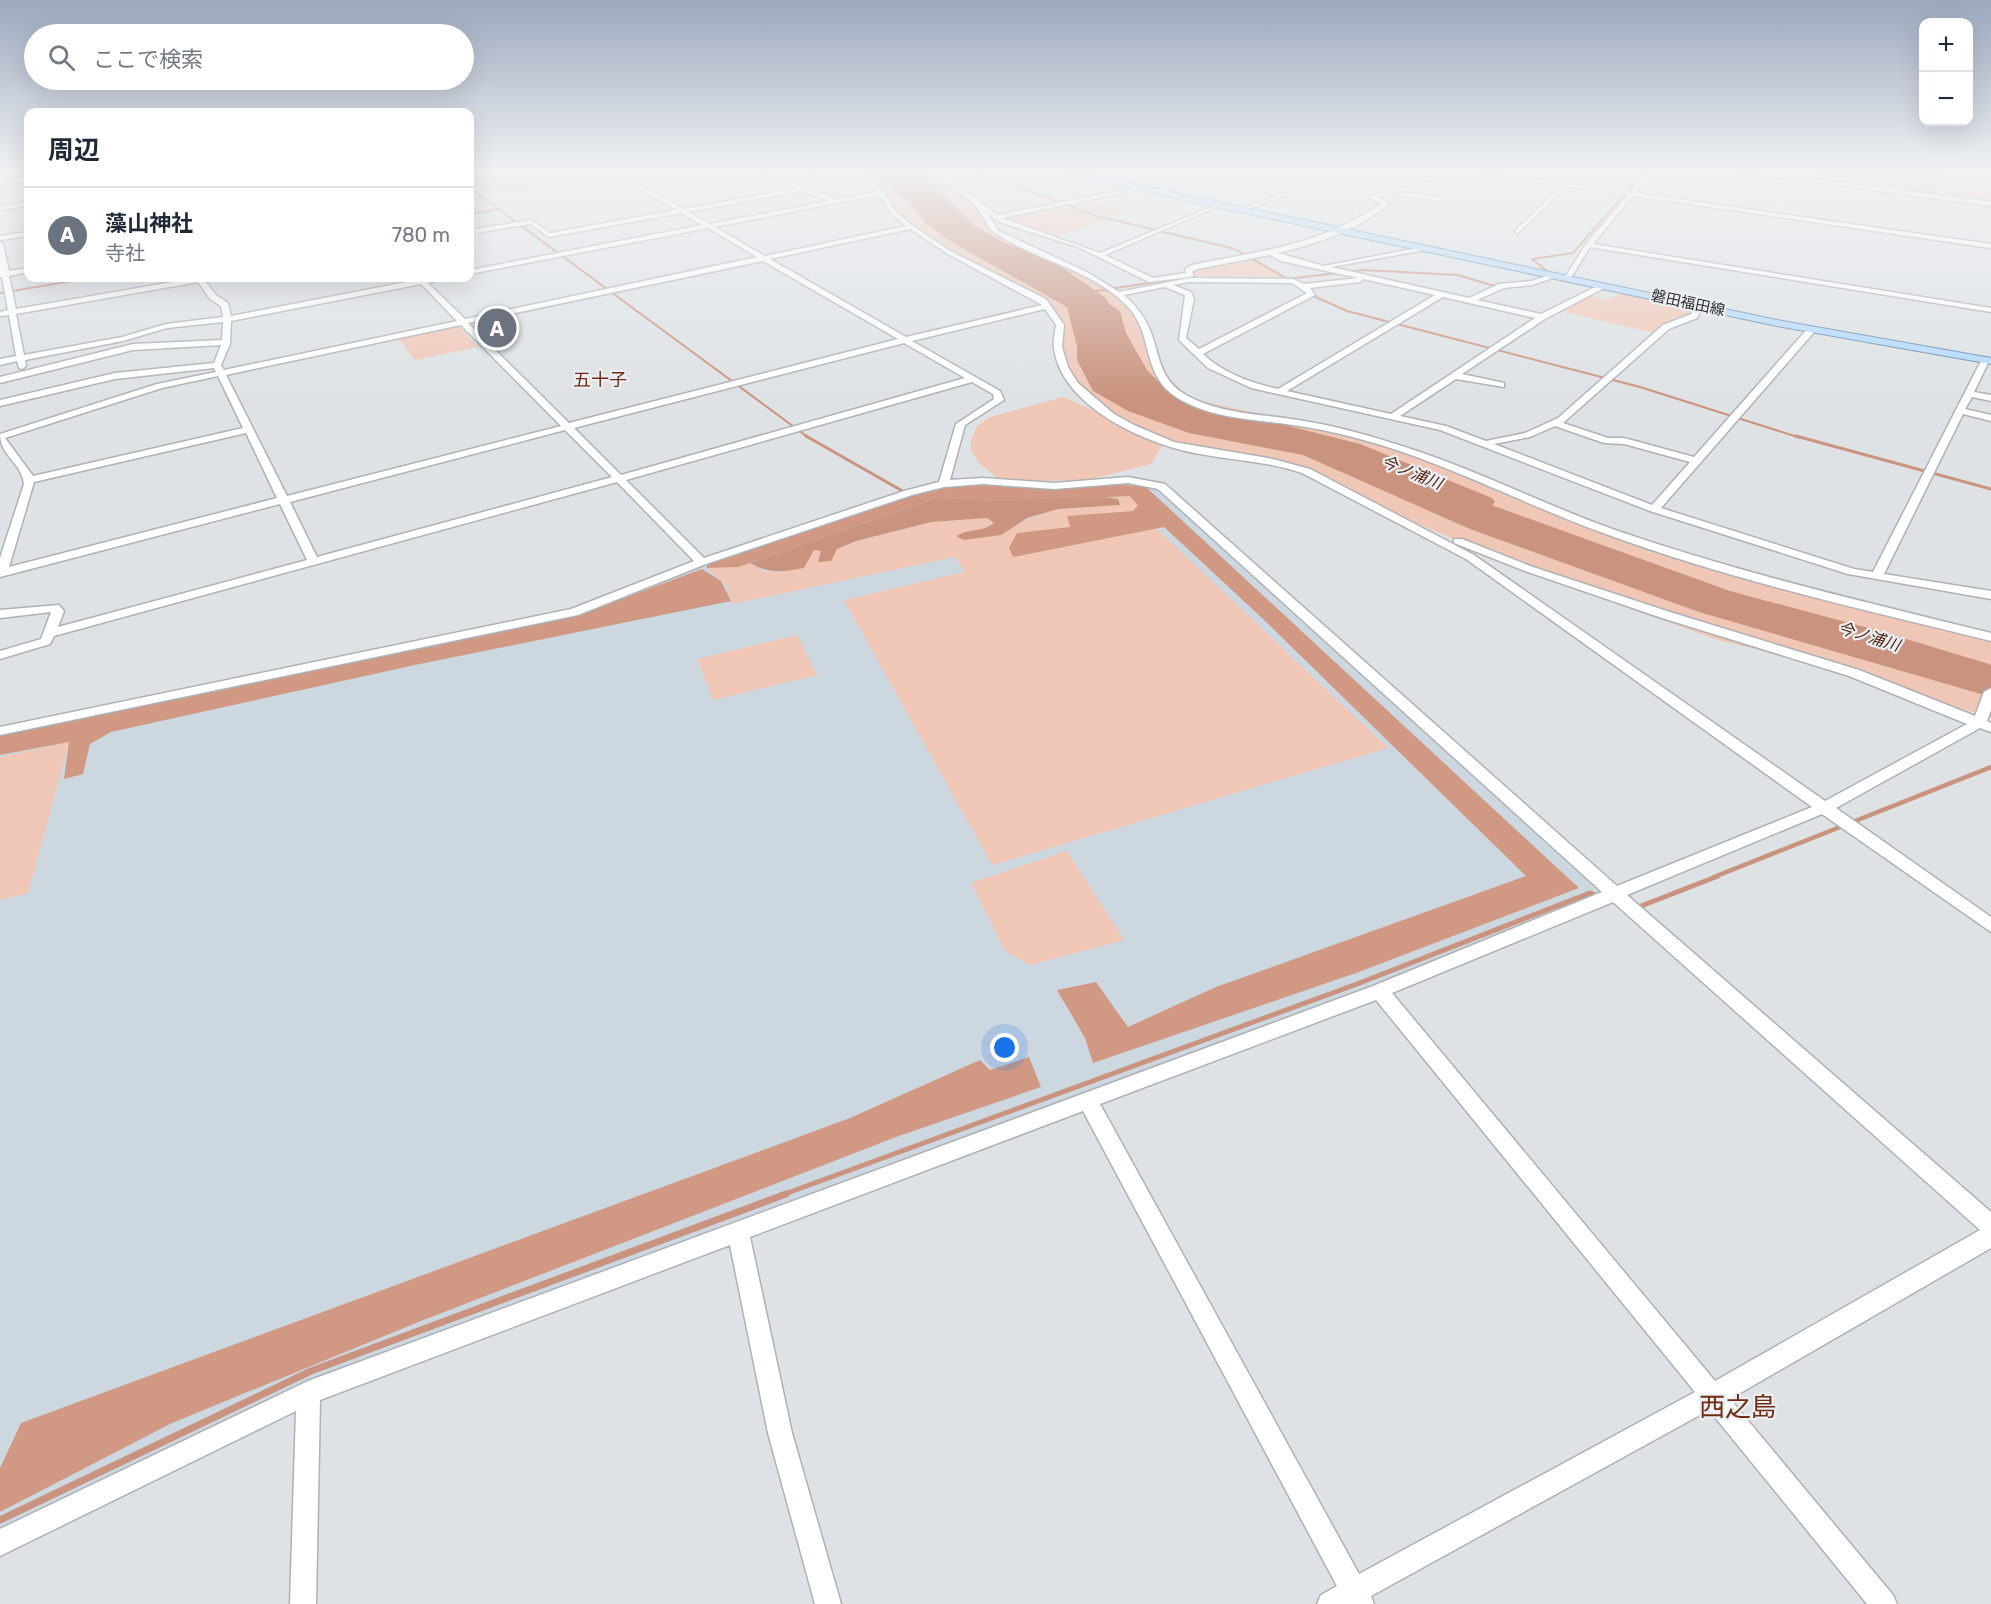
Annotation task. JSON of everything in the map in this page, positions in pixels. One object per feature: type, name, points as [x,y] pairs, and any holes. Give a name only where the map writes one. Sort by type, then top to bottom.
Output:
[{"type":"main road","name":"磐田福田線","points":[[1423,247],[1812,329],[1988,361]]},
{"type":"street","points":[[0,247],[3,274],[24,375]]},
{"type":"street","points":[[474,271],[601,247]]},
{"type":"street","points":[[745,247],[998,393],[999,400],[961,424],[944,484]]},
{"type":"street","points":[[1,573],[26,497],[28,474],[0,437],[219,369],[463,322],[821,247]]},
{"type":"street","points":[[941,247],[1047,306],[1060,325],[1056,338],[1063,369],[1072,384],[1091,402],[1133,427],[1171,444],[1200,451],[1287,464],[1386,512],[1470,557],[1991,926]]},
{"type":"street","points":[[1026,247],[1087,275],[1119,294],[1135,310],[1143,324],[1157,373],[1168,388],[1198,404],[1236,414],[1328,428],[1390,445],[1608,531],[1674,554],[1847,603],[1991,637]]},
{"type":"street","points":[[1077,247],[1152,280],[1190,275],[1188,271],[1195,267],[1299,247]]},
{"type":"street","points":[[1100,255],[1119,247]]},
{"type":"street","points":[[1567,278],[1587,247]]},
{"type":"street","points":[[1599,247],[1991,310]]},
{"type":"street","points":[[1320,267],[1428,248]]},
{"type":"street","points":[[1271,253],[1320,267],[1542,317]]},
{"type":"street","points":[[3,274],[24,271]]},
{"type":"street","points":[[1470,300],[1502,286],[1532,284],[1553,275]]},
{"type":"street","points":[[1303,286],[1372,278]]},
{"type":"street","points":[[1157,280],[1188,294],[1190,309],[1182,338],[1222,372],[1254,386],[1395,415],[1443,428],[1654,509],[1734,536],[1877,576],[1991,595]]},
{"type":"street","points":[[1119,294],[1190,280],[1289,280],[1303,286],[1310,294],[1198,353]]},
{"type":"street","points":[[0,314],[178,282]]},
{"type":"street","points":[[203,282],[213,297],[225,305],[228,319],[225,351],[219,369],[314,562]]},
{"type":"street","points":[[0,362],[123,339],[166,326],[228,319],[407,282]]},
{"type":"street","points":[[424,282],[617,479],[702,562]]},
{"type":"street","points":[[1395,415],[1542,317],[1604,286]]},
{"type":"street","points":[[1280,391],[1443,294]]},
{"type":"street","points":[[1,573],[728,385],[1047,306]]},
{"type":"street","points":[[1487,445],[1492,441],[1527,435],[1554,423],[1666,327],[1694,315],[1699,306]]},
{"type":"street","points":[[1654,509],[1812,329]]},
{"type":"street","points":[[0,380],[133,347],[150,355],[225,342]]},
{"type":"street","points":[[150,355],[158,370]]},
{"type":"street","points":[[1877,576],[1968,393],[1988,361]]},
{"type":"street","points":[[0,403],[115,376],[158,370],[219,369]]},
{"type":"street","points":[[1456,376],[1501,385]]},
{"type":"street","points":[[50,633],[617,479],[973,379]]},
{"type":"street","points":[[1968,393],[1991,398]]},
{"type":"street","points":[[1960,411],[1991,418]]},
{"type":"street","points":[[1554,423],[1607,441],[1624,441],[1696,461]]},
{"type":"street","points":[[28,480],[250,429]]},
{"type":"street","points":[[0,731],[574,612],[702,562],[915,491],[944,484],[983,481],[1054,486],[1128,480],[1161,486],[1616,895],[1991,1226]]},
{"type":"street","points":[[1386,512],[1529,569],[1854,674],[1984,722]]},
{"type":"street","points":[[0,614],[58,609],[46,641],[0,655]]},
{"type":"street","points":[[0,1543],[308,1393],[1379,991],[1826,807],[1984,722],[1991,692]]},
{"type":"street","points":[[1379,991],[1884,1604]]},
{"type":"street","points":[[1087,1100],[1357,1597]]},
{"type":"street","points":[[738,1232],[780,1433],[828,1604]]},
{"type":"street","points":[[1330,1604],[1357,1597],[1991,1236]]},
{"type":"street","points":[[303,1604],[308,1393]]},
{"type":"shaded area","points":[[947,247],[1028,247],[1122,297],[1146,329],[1157,373],[1183,397],[1360,436],[1439,463],[1660,549],[1991,637],[1991,717],[1921,698],[1854,673],[1718,640],[1534,574],[1281,464],[1165,441],[1151,464],[1088,480],[1002,482],[979,463],[971,450],[971,440],[977,426],[990,417],[1063,397],[1131,427],[1091,402],[1065,372],[1051,311]]},
{"type":"shaded area","points":[[1252,258],[1286,277],[1195,276],[1193,273],[1195,268]]},
{"type":"shaded area","points":[[1622,293],[1696,310],[1690,317],[1658,334],[1556,310],[1589,296],[1606,300]]},
{"type":"shaded area","points":[[459,326],[478,347],[415,360],[398,338]]},
{"type":"shaded area","points":[[986,481],[1051,486],[1146,487],[1579,888],[1356,973],[1093,1063],[1085,1038],[1057,990],[1096,982],[1128,1027],[1216,987],[1526,876],[1262,618],[1164,527],[1013,557],[1009,548],[1017,533],[1070,527],[1067,516],[1133,511],[1138,505],[1129,496],[1014,502],[936,498],[738,567],[707,568],[707,564],[880,505],[950,487]]},
{"type":"shaded area","points":[[1145,481],[1161,486],[1616,895],[308,1393],[0,1543],[0,736],[574,612],[702,562],[944,484]]},
{"type":"shaded area","points":[[1129,496],[1164,527],[1157,529],[1388,748],[992,865],[844,600],[965,572],[955,557],[732,604],[727,586],[707,568],[750,563],[763,571],[781,572],[804,567],[814,550],[837,549],[856,541],[931,522],[987,518],[995,523],[986,528],[957,536],[964,540],[1058,509],[1119,505],[1118,499],[1104,497]]},
{"type":"shaded area","points":[[702,569],[721,581],[731,601],[415,665],[111,732],[90,744],[83,774],[64,779],[69,742],[0,755],[0,736],[576,616]]},
{"type":"shaded area","points":[[797,635],[817,675],[713,700],[697,659]]},
{"type":"shaded area","points":[[69,742],[28,893],[0,900],[0,757]]},
{"type":"shaded area","points":[[1067,851],[1124,940],[1030,965],[1005,951],[971,883]]},
{"type":"shaded area","points":[[1029,1057],[1041,1087],[896,1137],[421,1321],[172,1423],[0,1512],[0,1468],[21,1423],[850,1118],[980,1060],[990,1070]]},
{"type":"water","points":[[960,247],[1013,247],[1059,272],[1120,311],[1131,353],[1140,372],[1168,401],[1351,446],[1491,505],[1730,591],[1883,632],[1989,664],[1991,665],[1991,697],[1699,612],[1470,529],[1303,455],[1189,433],[1128,411],[1093,391],[1077,360],[1077,346],[1067,307]]},
{"type":"water","points":[[1104,497],[1118,499],[1120,505],[1058,509],[1027,518],[1001,535],[964,540],[956,536],[986,528],[994,523],[987,518],[931,522],[856,541],[837,549],[831,561],[818,562],[821,551],[814,550],[804,568],[776,571],[750,563],[936,498],[1002,501]]},
{"type":"waterway","points":[[550,247],[807,437]]},
{"type":"waterway","points":[[1226,247],[1235,249],[1287,279]]},
{"type":"waterway","points":[[1547,271],[1532,259],[1573,253],[1578,247]]},
{"type":"waterway","name":"今ノ浦川","points":[[1011,249],[1052,267],[1101,301],[1140,372],[1168,401],[1353,448],[1485,502]]},
{"type":"waterway","points":[[1287,279],[1363,270],[1458,275],[1491,285],[1501,285]]},
{"type":"waterway","points":[[1090,292],[1175,279],[1287,279]]},
{"type":"waterway","points":[[1287,279],[1291,281]]},
{"type":"waterway","points":[[0,293],[66,282]]},
{"type":"waterway","points":[[1307,293],[1347,311],[1640,387],[1801,438]]},
{"type":"waterway","points":[[1796,436],[1991,489]]},
{"type":"waterway","points":[[807,437],[927,505]]},
{"type":"waterway","points":[[1714,877],[1991,767]]},
{"type":"waterway","points":[[1636,908],[1718,876]]},
{"type":"waterway","points":[[782,1195],[1357,984],[1590,893],[1600,897]]},
{"type":"waterway","points":[[0,1520],[311,1371],[786,1194]]},
{"type":"place","name":"藻山神社","points":[[497,328]]},
{"type":"district","name":"五十子","points":[[600,380]]},
{"type":"district","name":"西之島","points":[[1738,1407]]}]
